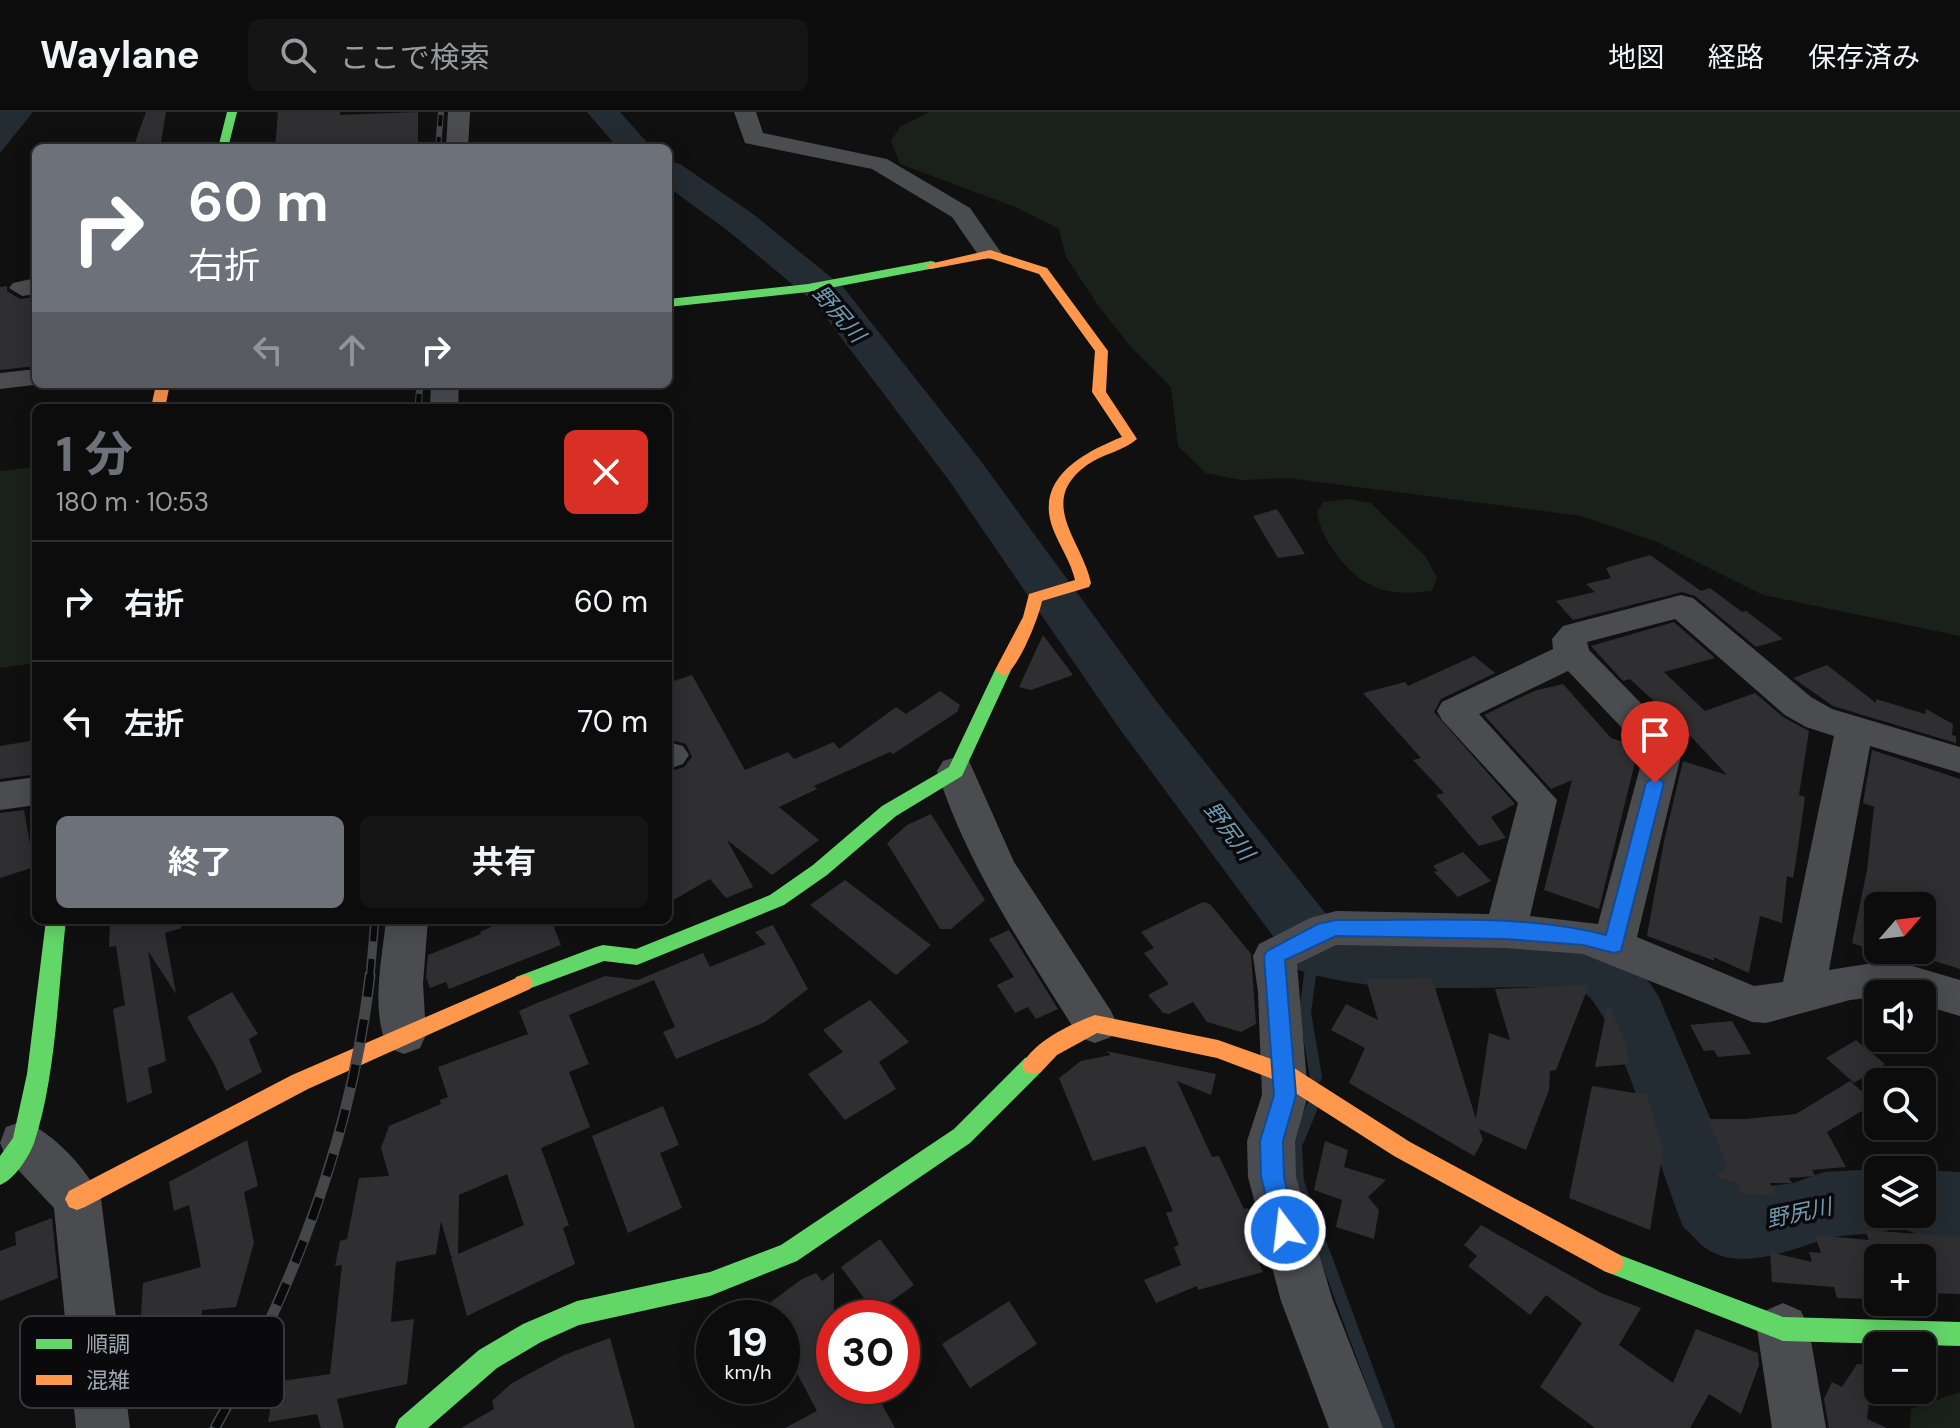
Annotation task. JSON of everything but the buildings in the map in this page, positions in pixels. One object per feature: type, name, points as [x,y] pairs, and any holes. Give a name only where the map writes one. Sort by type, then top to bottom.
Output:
[{"type":"street","points":[[224,144],[232,112]]},
{"type":"street","points":[[457,144],[459,112]]},
{"type":"street","points":[[745,112],[753,138],[857,158],[901,176],[962,213],[990,254]]},
{"type":"street","points":[[77,1199],[300,1082],[577,960],[603,953],[637,957],[777,900],[820,870],[889,811],[956,771],[984,705],[1031,617],[1035,598],[1083,583],[1081,564],[1058,525],[1053,502],[1061,480],[1085,458],[1130,439],[1099,392],[1102,351],[1050,277],[1028,265],[990,254],[808,288],[672,303]]},
{"type":"street","points":[[0,381],[32,377]]},
{"type":"street","points":[[1614,945],[1662,756],[1656,741],[1572,654],[1569,639],[1575,634],[1681,606],[1798,706],[1819,718],[1960,760]]},
{"type":"street","points":[[1506,931],[1538,800],[1455,711],[1572,654]]},
{"type":"street","points":[[1802,997],[1854,730]]},
{"type":"street","points":[[956,771],[966,806],[1011,892],[1095,1024]]},
{"type":"street","points":[[0,796],[32,792]]},
{"type":"street","points":[[56,924],[38,1074],[12,1158],[77,1199]]},
{"type":"street","points":[[404,1035],[401,983],[407,924]]},
{"type":"street","points":[[1356,1428],[1307,1301],[1278,1206],[1271,1141],[1290,1078],[1274,956],[1305,939],[1506,931],[1583,937],[1614,945],[1676,975],[1752,1004],[1766,1005],[1802,997],[1850,982],[1892,978],[1960,998]]},
{"type":"street","points":[[408,1428],[488,1359],[577,1313],[710,1284],[789,1253],[962,1136],[1049,1049],[1095,1024],[1218,1049],[1290,1078],[1402,1149],[1628,1272],[1783,1329],[1960,1334]]},
{"type":"street","points":[[77,1199],[90,1316]]},
{"type":"street","points":[[1783,1329],[1799,1428]]},
{"type":"street","points":[[101,1408],[103,1428]]},
{"type":"shaded area","points":[[0,112],[33,112],[0,153]]},
{"type":"shaded area","points":[[929,112],[1960,112],[1960,636],[1763,595],[1657,542],[1581,516],[1288,478],[1241,480],[1206,473],[1178,446],[1171,387],[1130,346],[1098,305],[1066,257],[1059,229],[1015,207],[900,164],[891,141],[900,127]]},
{"type":"shaded area","points":[[32,467],[32,664],[0,668],[0,471]]},
{"type":"shaded area","points":[[1349,499],[1371,503],[1426,557],[1437,578],[1432,591],[1401,592],[1378,588],[1362,580],[1344,564],[1323,533],[1317,512],[1323,502]]},
{"type":"shaded area","points":[[1960,1392],[1960,1428],[1910,1428],[1911,1409],[1936,1404],[1936,1400]]},
{"type":"waterway","name":"野尻川","points":[[603,112],[632,144]]},
{"type":"waterway","name":"野尻川","points":[[672,174],[740,222],[829,295],[964,470],[1138,715],[1320,952],[1405,959],[1568,963],[1597,970],[1610,977],[1635,1015],[1710,1204],[1733,1225],[1796,1217],[1824,1205],[1864,1203]]},
{"type":"waterway","points":[[1309,977],[1320,952]]},
{"type":"waterway","points":[[1310,975],[1305,1013],[1316,1077]]},
{"type":"waterway","points":[[1312,1107],[1296,1145],[1298,1182],[1389,1428]]},
{"type":"waterway","name":"野尻川","points":[[1936,1204],[1960,1205]]},
{"type":"railway","points":[[438,144],[441,112]]},
{"type":"railway","points":[[418,404],[420,388]]},
{"type":"railway","points":[[370,977],[375,924]]},
{"type":"railway","points":[[272,1316],[294,1265],[334,1152],[349,1094],[370,975]]},
{"type":"railway","points":[[215,1428],[226,1408]]},
{"type":"traffic: fast","points":[[224,144],[232,112]]},
{"type":"traffic: fast","points":[[672,303],[808,288],[931,265]]},
{"type":"traffic: fast","points":[[523,983],[603,953],[637,957],[777,900],[820,870],[889,811],[956,771],[1003,670]]},
{"type":"traffic: fast","points":[[0,1175],[23,1142],[38,1074],[56,924]]},
{"type":"traffic: fast","points":[[408,1428],[488,1359],[532,1333],[577,1313],[710,1284],[789,1253],[962,1136],[1033,1065]]},
{"type":"traffic: fast","points":[[1612,1263],[1783,1329],[1960,1334]]},
{"type":"traffic: slow","points":[[931,265],[990,254],[1043,271],[1102,351],[1099,392],[1130,439],[1086,459],[1074,468],[1057,492],[1055,508],[1059,525],[1079,567],[1083,583],[1035,598],[1031,617],[1003,670]]},
{"type":"traffic: slow","points":[[159,404],[162,388]]},
{"type":"traffic: slow","points":[[77,1199],[300,1082],[523,983]]},
{"type":"traffic: slow","points":[[1033,1065],[1049,1049],[1095,1024],[1218,1049],[1283,1073],[1402,1149],[1612,1263]]},
{"type":"route","points":[[1285,1230],[1272,1177],[1271,1141],[1285,1095],[1280,992],[1274,956],[1285,948],[1336,928],[1506,931],[1583,937],[1614,945],[1655,783]]}]
